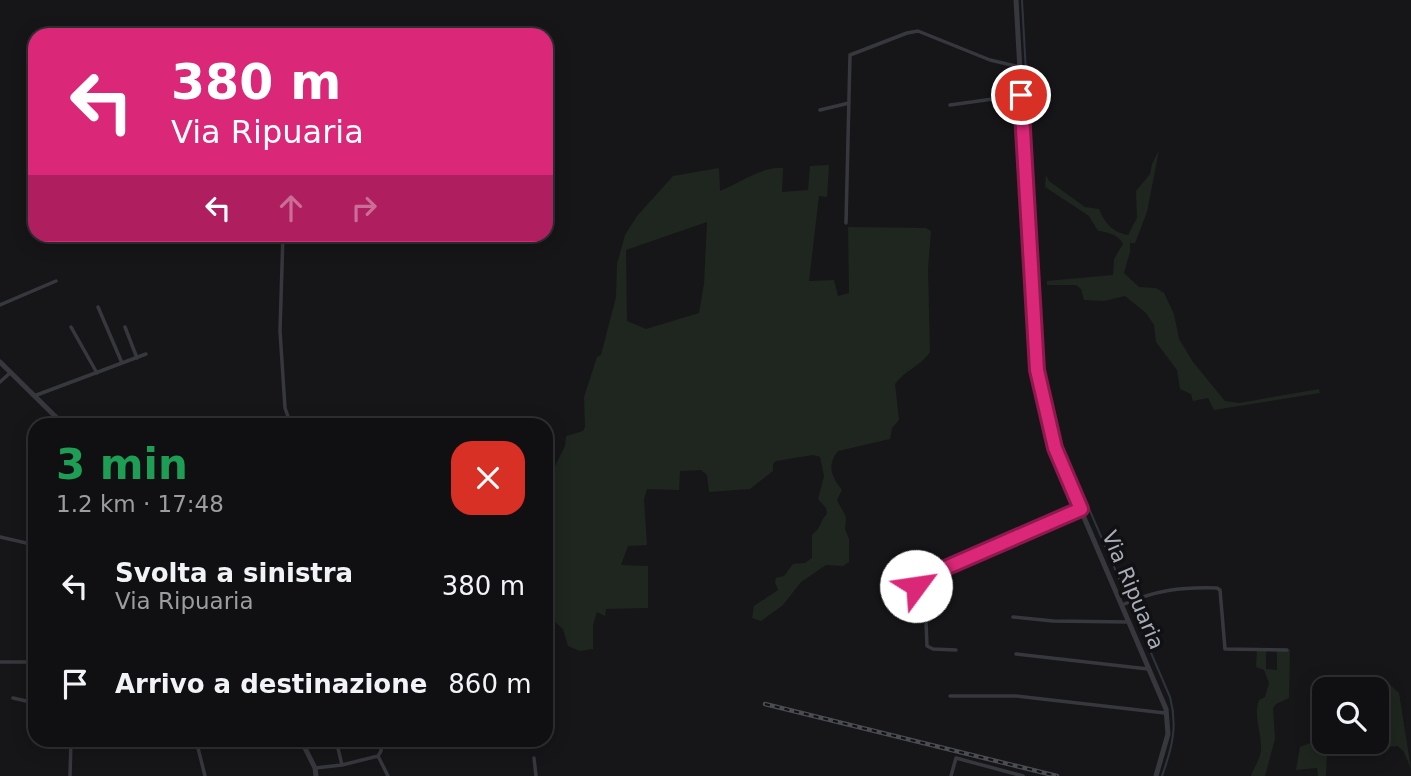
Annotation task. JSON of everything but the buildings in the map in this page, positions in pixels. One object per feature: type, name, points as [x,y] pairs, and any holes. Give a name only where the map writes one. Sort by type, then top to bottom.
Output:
[{"type":"street","name":"Via Ripuaria","points":[[1016,0],[1037,370],[1055,448],[1162,695],[1167,714],[1167,742],[1156,776]]},
{"type":"street","points":[[846,223],[850,55],[913,31],[924,32],[990,60],[1020,67]]},
{"type":"street","points":[[950,105],[1021,95]]},
{"type":"street","points":[[820,110],[849,103]]},
{"type":"street","points":[[283,242],[281,331],[285,408],[289,418]]},
{"type":"street","points":[[0,304],[56,281]]},
{"type":"street","points":[[98,307],[122,363]]},
{"type":"street","points":[[71,327],[97,373]]},
{"type":"street","points":[[125,327],[137,358]]},
{"type":"street","points":[[34,396],[146,354]]},
{"type":"street","points":[[0,362],[57,418]]},
{"type":"street","points":[[1,379],[10,372]]},
{"type":"street","points":[[956,650],[930,649],[927,646],[926,621],[919,614],[915,592],[918,580],[1081,509]]},
{"type":"street","points":[[0,537],[28,543]]},
{"type":"street","points":[[1123,605],[1177,587],[1217,588],[1220,590],[1222,604],[1225,649],[1287,650]]},
{"type":"street","points":[[1013,617],[1053,621],[1129,622]]},
{"type":"street","points":[[1016,654],[1150,669]]},
{"type":"street","points":[[0,662],[28,662]]},
{"type":"street","points":[[950,696],[1016,696],[1167,714]]},
{"type":"street","points":[[13,698],[28,701]]},
{"type":"street","points":[[70,776],[71,747]]},
{"type":"street","points":[[199,747],[205,776]]},
{"type":"street","points":[[304,747],[315,768],[316,776]]},
{"type":"street","points":[[338,747],[342,765]]},
{"type":"street","points":[[315,768],[342,765],[378,756],[381,747]]},
{"type":"street","points":[[378,756],[388,776]]},
{"type":"street","points":[[534,758],[536,776]]},
{"type":"street","points":[[951,776],[956,758],[1023,776]]},
{"type":"shaded area","points":[[1159,150],[1147,212],[1135,243],[1130,243],[1124,273],[1139,287],[1156,288],[1164,293],[1174,314],[1179,339],[1193,362],[1225,401],[1239,403],[1319,389],[1320,393],[1214,410],[1208,398],[1193,401],[1191,394],[1180,389],[1177,370],[1156,342],[1154,325],[1146,313],[1125,296],[1104,301],[1084,300],[1081,289],[1076,285],[1047,285],[1047,281],[1113,275],[1114,259],[1123,244],[1113,234],[1098,231],[1089,216],[1045,187],[1046,175],[1049,181],[1085,207],[1099,209],[1106,222],[1128,235],[1137,218],[1136,191],[1150,174]]},
{"type":"shaded area","points":[[829,165],[827,197],[819,196],[809,281],[834,280],[838,296],[849,293],[848,227],[926,228],[931,231],[928,269],[930,352],[895,384],[899,420],[892,428],[890,439],[838,451],[832,462],[833,476],[842,490],[837,500],[846,517],[849,562],[843,566],[826,565],[801,582],[783,605],[761,621],[752,618],[754,606],[778,590],[776,578],[784,576],[793,564],[805,563],[812,558],[812,535],[827,514],[826,508],[818,499],[824,476],[820,457],[813,455],[776,461],[773,471],[750,489],[709,492],[707,475],[701,470],[680,471],[679,490],[647,489],[644,499],[647,545],[628,546],[621,565],[648,566],[648,608],[606,609],[605,616],[597,612],[593,625],[593,649],[580,651],[568,646],[563,629],[553,618],[553,470],[565,446],[566,436],[583,431],[585,427],[584,397],[597,357],[601,355],[616,297],[617,264],[625,235],[637,216],[673,176],[719,168],[720,191],[759,172],[783,168],[782,192],[808,190],[810,166]],"holes":[[[707,222],[704,284],[699,313],[646,329],[627,321],[626,250]]]},
{"type":"shaded area","points":[[1257,650],[1266,650],[1266,669],[1277,670],[1277,650],[1290,650],[1289,698],[1273,708],[1275,739],[1265,776],[1251,776],[1261,750],[1257,706],[1259,700],[1265,697],[1269,683],[1264,670],[1256,667]]},
{"type":"shaded area","points":[[1389,684],[1399,693],[1411,769],[1404,752],[1398,746],[1389,747]]},
{"type":"shaded area","points":[[1310,743],[1312,754],[1327,754],[1326,776],[1318,776],[1317,768],[1296,770],[1300,747]]},
{"type":"waterway","points":[[1022,0],[1041,345],[1049,400],[1060,441],[1170,697],[1174,718],[1173,737],[1162,776]]},
{"type":"railway","points":[[765,704],[1057,776]]},
{"type":"route","points":[[916,586],[920,579],[1081,509],[1055,448],[1037,370],[1021,95]]}]
